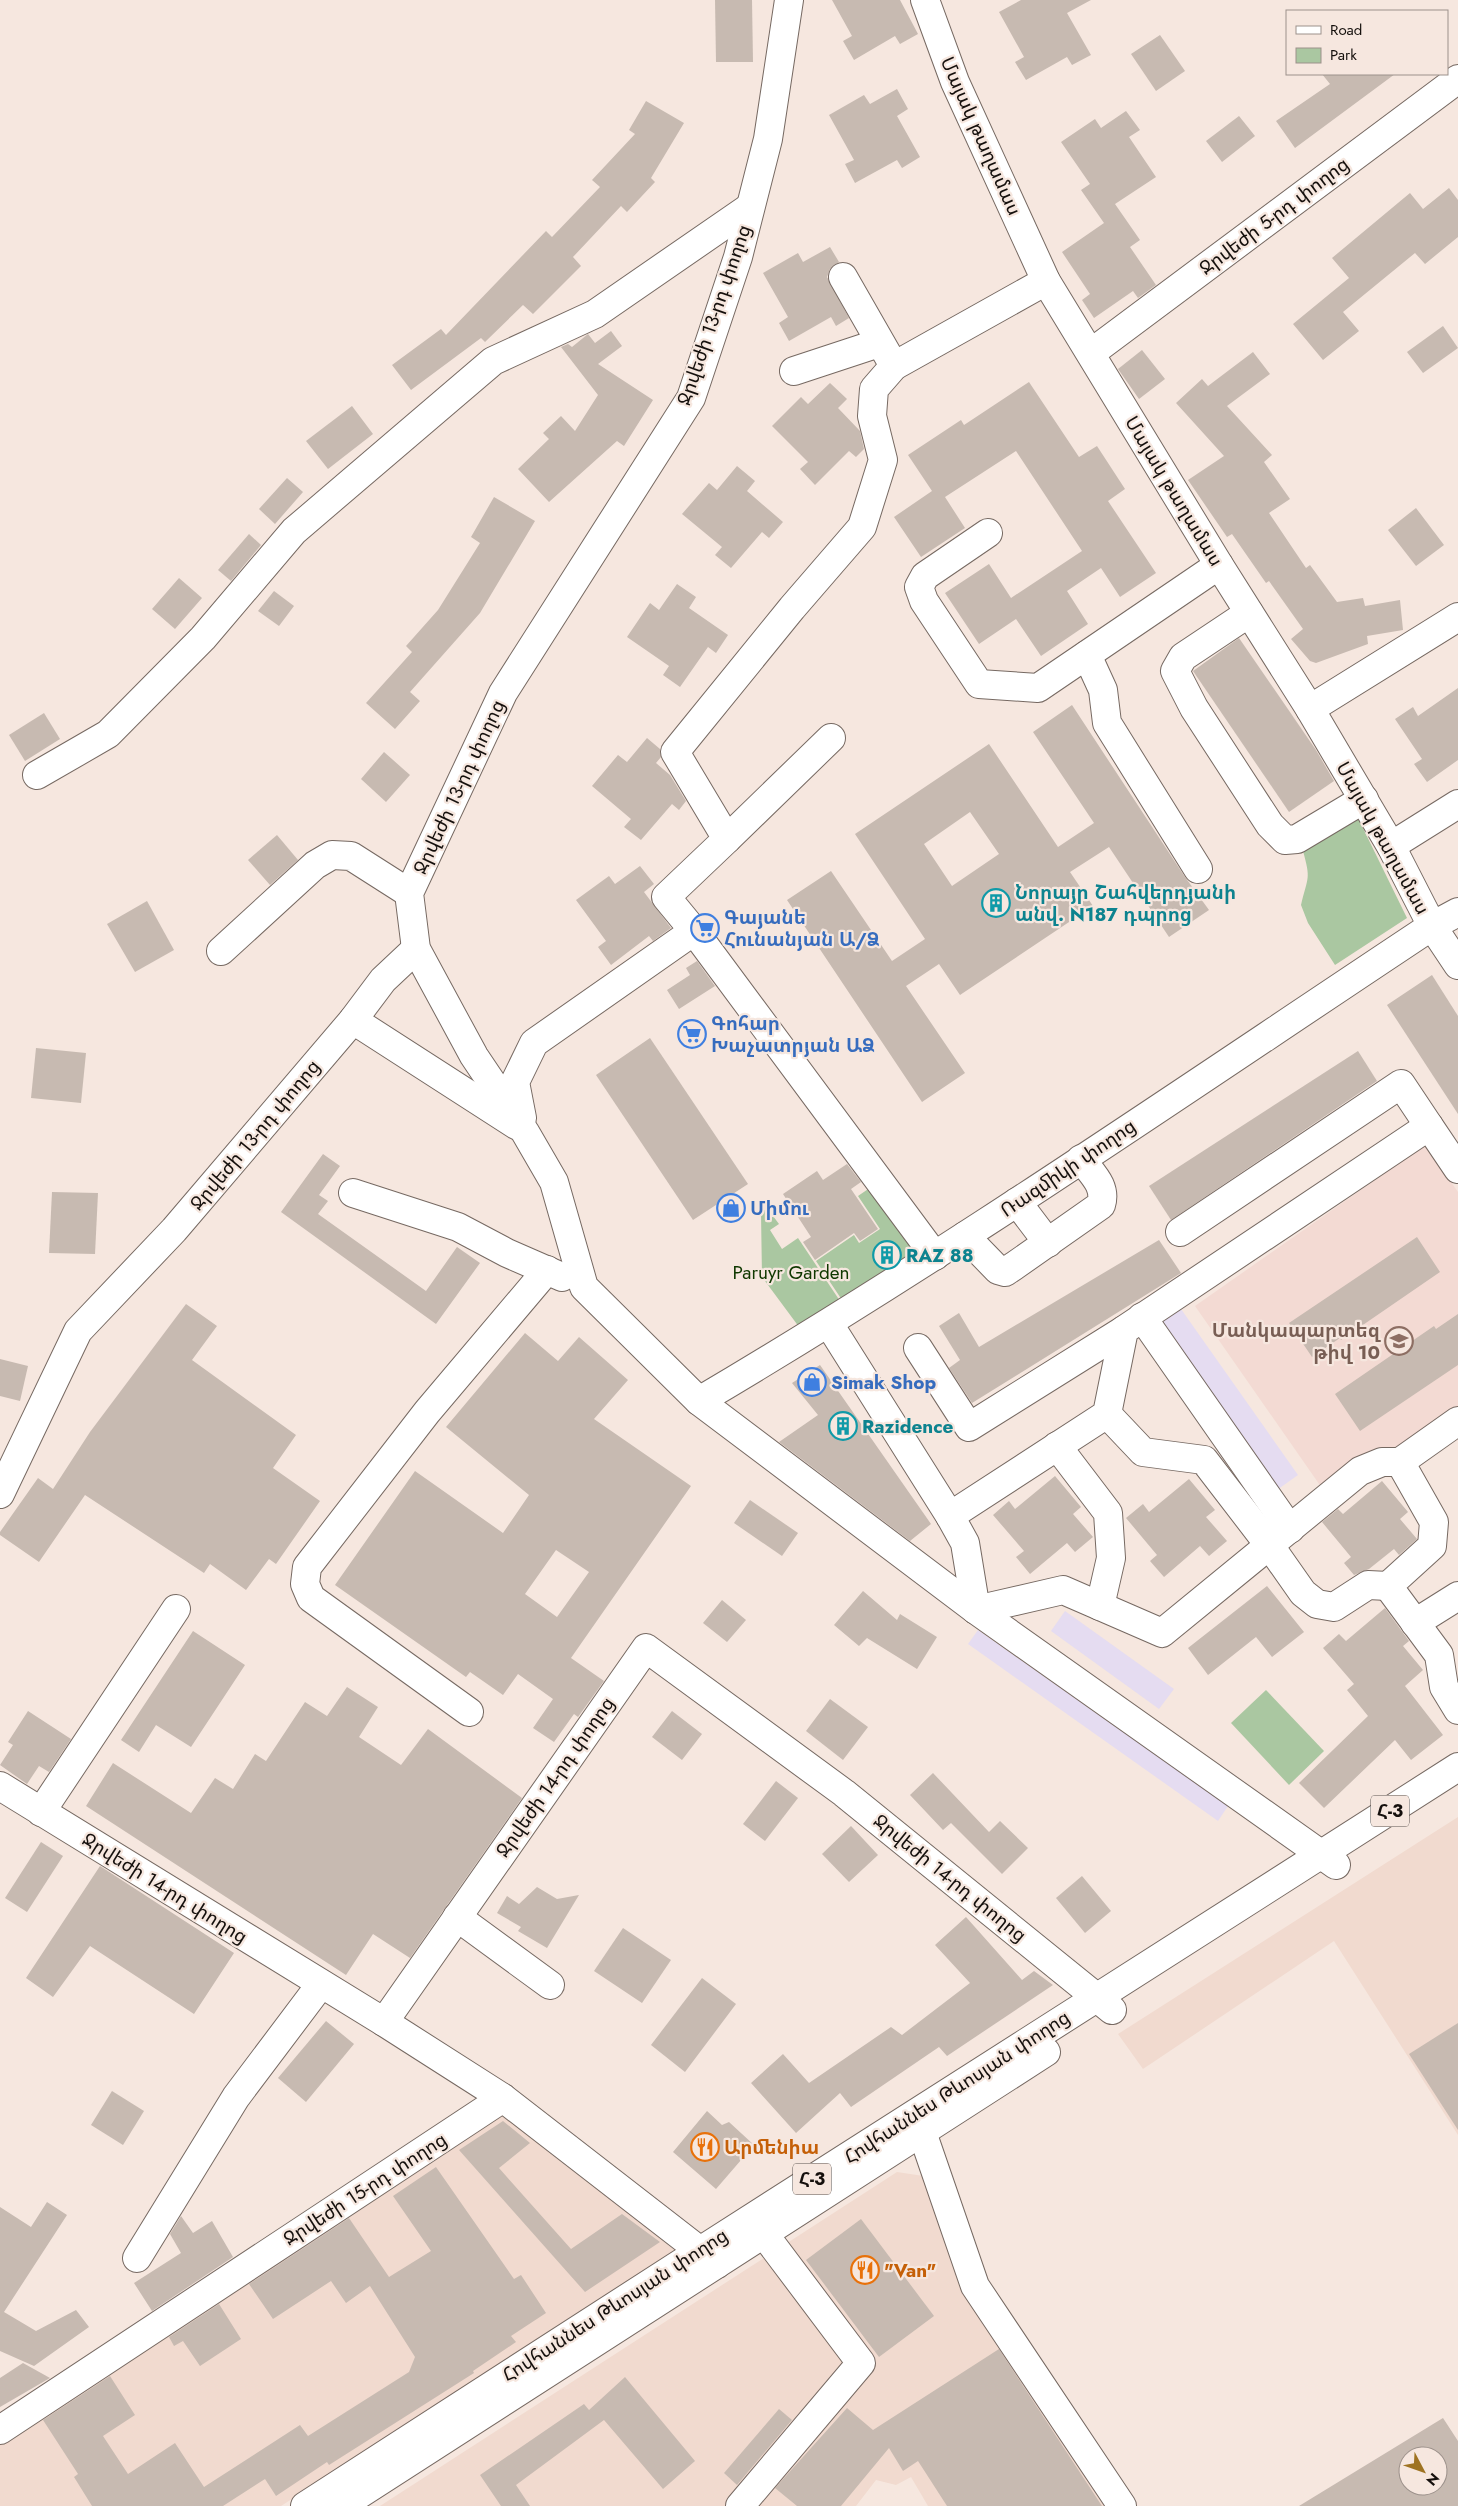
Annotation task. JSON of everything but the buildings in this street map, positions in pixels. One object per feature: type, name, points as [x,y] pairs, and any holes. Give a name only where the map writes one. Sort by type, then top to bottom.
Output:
[{"type":"street","name":"Ջրվեժի 13-րդ փողոց","points":[[0,1494],[78,1331],[174,1230],[352,1020],[383,980],[416,949],[409,893],[502,693],[691,398],[738,257],[768,139],[789,0]]},
{"type":"street","name":"Մայակ թաղամաս","points":[[925,0],[955,82],[1046,281],[1219,565],[1310,709],[1391,846],[1432,926],[1458,965]]},
{"type":"street","name":"Ջրվեժի 5-րդ փողոց","points":[[1091,353],[1458,79]]},
{"type":"street","points":[[37,775],[108,734],[203,638],[294,531],[494,361],[595,314],[750,207]]},
{"type":"street","points":[[843,277],[879,343],[894,366]]},
{"type":"street","points":[[727,839],[675,752],[792,608],[862,527],[884,460],[872,416],[874,389],[894,366],[1046,281]]},
{"type":"street","points":[[794,371],[879,343]]},
{"type":"street","points":[[988,532],[925,576],[919,587],[924,601],[979,684],[1038,688],[1219,565]]},
{"type":"street","points":[[1249,613],[1184,657],[1177,665],[1175,671],[1194,708],[1270,825],[1286,840],[1297,839],[1364,799]]},
{"type":"street","points":[[1310,709],[1458,620]]},
{"type":"street","points":[[1087,655],[1102,690],[1108,723],[1198,870]]},
{"type":"street","points":[[831,738],[666,897],[694,931],[935,1256]]},
{"type":"street","points":[[1391,846],[1458,804]]},
{"type":"street","points":[[221,951],[315,864],[332,855],[352,856],[409,893]]},
{"type":"street","name":"Ռազմիկի փողոց","points":[[699,1401],[829,1324],[935,1256],[1432,926],[1458,912]]},
{"type":"street","points":[[525,1132],[515,1082],[534,1043],[694,931]]},
{"type":"street","points":[[416,949],[474,1056],[525,1132],[554,1182],[584,1287]]},
{"type":"street","points":[[352,1020],[525,1132]]},
{"type":"street","points":[[1180,1232],[1401,1084],[1458,1169]]},
{"type":"street","points":[[918,1348],[969,1427],[1133,1324],[1429,1126]]},
{"type":"street","points":[[965,1236],[998,1270],[1005,1272],[1101,1206],[1103,1198],[1102,1188],[1081,1159]]},
{"type":"street","points":[[353,1193],[458,1227],[507,1253],[584,1287],[699,1401],[976,1610],[1329,1860]]},
{"type":"street","points":[[1017,1202],[1048,1243]]},
{"type":"street","points":[[468,1712],[311,1598],[305,1584],[307,1567],[427,1412],[547,1270]]},
{"type":"street","points":[[829,1324],[950,1516],[965,1544],[976,1610]]},
{"type":"street","points":[[950,1516],[1107,1414],[1133,1324]]},
{"type":"street","points":[[1133,1324],[1280,1537],[1303,1593],[1316,1604],[1334,1607],[1368,1585],[1388,1586],[1432,1546],[1434,1522],[1400,1462]]},
{"type":"street","points":[[1107,1414],[1143,1452],[1204,1460],[1280,1537]]},
{"type":"street","points":[[976,1610],[1063,1590],[1162,1633],[1360,1472],[1382,1462],[1400,1462],[1458,1421]]},
{"type":"street","points":[[1057,1446],[1108,1513],[1112,1558],[1100,1606]]},
{"type":"street","points":[[1388,1586],[1439,1655],[1444,1688],[1458,1710]]},
{"type":"street","points":[[1415,1623],[1458,1596]]},
{"type":"street","points":[[41,1812],[176,1609]]},
{"type":"street","name":"Ջրվեժի 14-րդ փողոց","points":[[0,1786],[384,2022],[646,1648],[844,1794],[1105,2004]]},
{"type":"street","name":"Հովհաննես Թևոսյան փողոց","points":[[305,2506],[708,2257],[1105,2004],[1329,1860],[1458,1767]]},
{"type":"street","name":"Հովհաննես Թևոսյան փողոց","points":[[1329,1860],[1458,1787]]},
{"type":"street","points":[[457,1917],[550,1985]]},
{"type":"street","points":[[137,2258],[236,2097],[321,1984]]},
{"type":"street","name":"Հովհաննես Թևոսյան փողոց","points":[[341,2506],[708,2257],[764,2234],[922,2132],[1105,2004]]},
{"type":"street","points":[[384,2022],[503,2098],[708,2257]]},
{"type":"street","name":"Ջրվեժի 15-րդ փողոց","points":[[0,2430],[503,2098]]},
{"type":"street","points":[[922,2132],[975,2286],[1122,2506]]},
{"type":"street","points":[[740,2506],[861,2363],[764,2234]]},
{"type":"shaded area","points":[[1425,1145],[1458,1192],[1458,1416],[1333,1504],[1195,1306]]},
{"type":"shaded area","points":[[1181,1309],[1298,1475],[1277,1490],[1159,1324]]},
{"type":"shaded area","points":[[1065,1611],[1174,1689],[1159,1709],[1051,1631]]},
{"type":"shaded area","points":[[978,1630],[1228,1806],[1218,1821],[968,1644]]},
{"type":"shaded area","points":[[1458,1817],[1458,2135],[1334,1941],[1143,2069],[1118,2034]]},
{"type":"shaded area","points":[[487,2098],[677,2252],[281,2506],[0,2506],[0,2419]]},
{"type":"shaded area","points":[[897,2172],[930,2177],[1108,2506],[928,2506],[911,2477],[896,2485],[876,2480],[856,2506],[380,2506]]},
{"type":"green space","points":[[1358,818],[1407,918],[1335,965],[1308,923],[1301,905],[1308,878],[1303,851]]},
{"type":"green space","points":[[877,1183],[931,1256],[848,1309],[816,1261],[854,1235],[859,1243],[880,1229],[858,1196]]},
{"type":"green space","name":"Paruyr Garden","points":[[767,1208],[779,1224],[770,1230],[782,1249],[798,1238],[846,1310],[805,1335],[762,1277],[761,1213]]},
{"type":"green space","points":[[1266,1690],[1324,1751],[1289,1785],[1231,1723]]},
{"type":"place","name":"Նորայր Շահվերդյանի անվ. N187 դպրոց","points":[[996,903]]},
{"type":"place","name":"Գայանե Հունանյան Ա/Ձ","points":[[705,928]]},
{"type":"place","name":"Գոհար Խաչատրյան ԱՁ","points":[[692,1034]]},
{"type":"place","name":"Միմու","points":[[731,1208]]},
{"type":"place","name":"RAZ 88","points":[[887,1255]]},
{"type":"place","name":"Մանկապարտեզ թիվ 10","points":[[1399,1341]]},
{"type":"place","name":"Simak Shop","points":[[812,1382]]},
{"type":"place","name":"Razidence","points":[[843,1426]]},
{"type":"place","name":"Արմենիա","points":[[705,2147]]},
{"type":"place","name":"\"Van\"","points":[[865,2270]]}]
